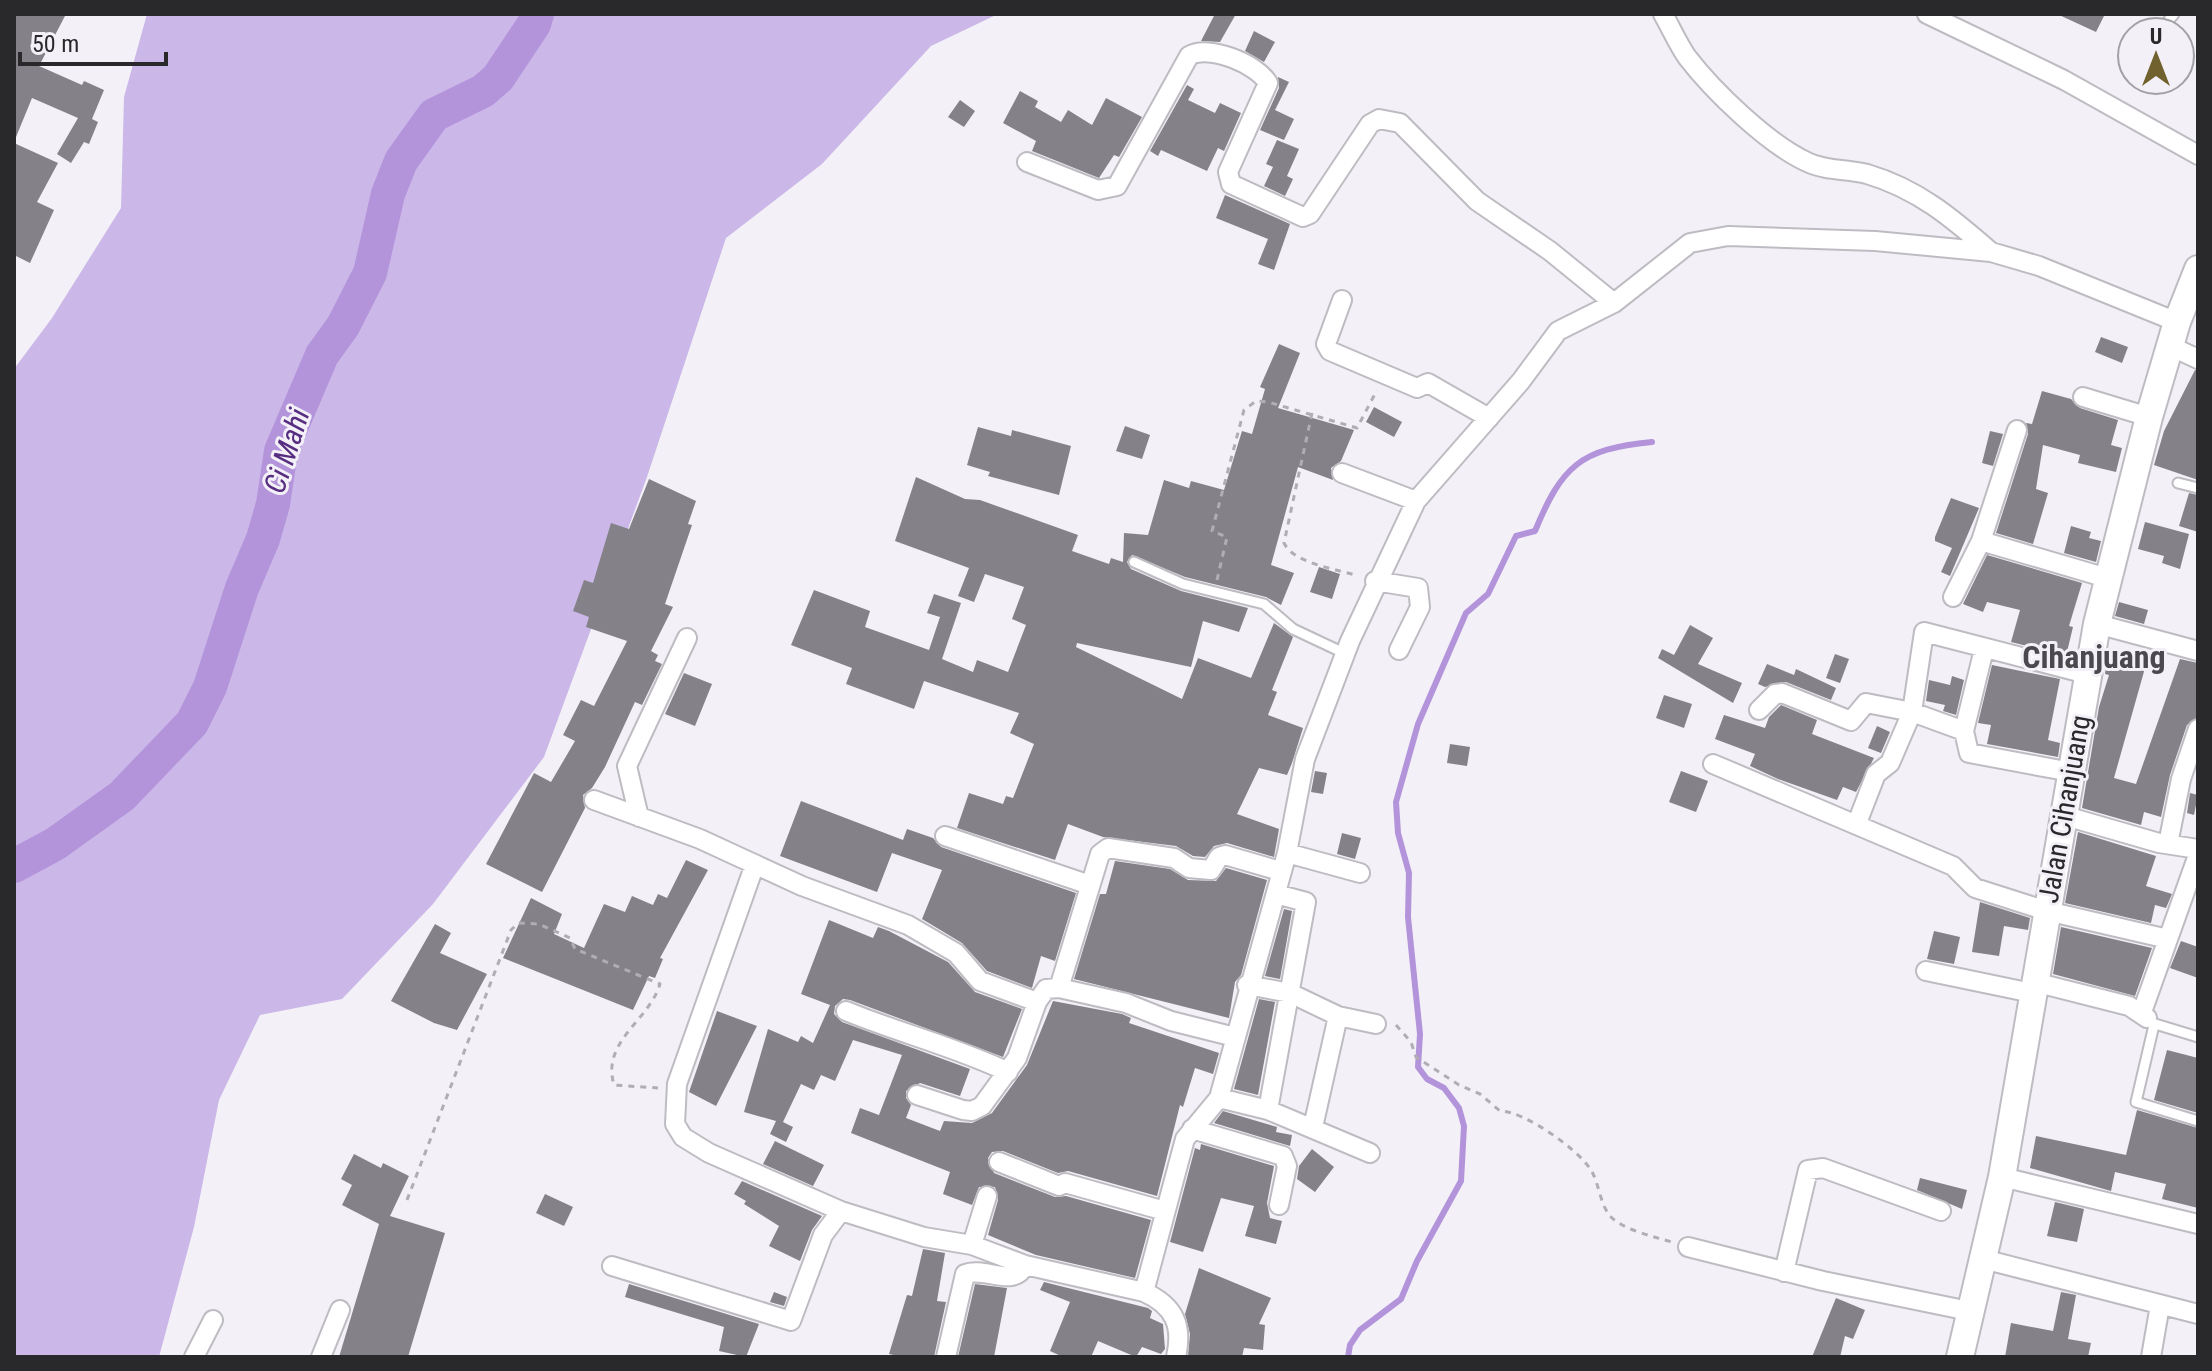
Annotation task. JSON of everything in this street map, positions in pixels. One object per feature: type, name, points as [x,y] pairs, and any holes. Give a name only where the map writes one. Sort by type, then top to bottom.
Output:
[{"type":"main road","name":"Jalan Cihanjuang","points":[[1960,1357],[2002,1177],[2062,815],[2107,578],[2173,334],[2198,271]]},
{"type":"street","points":[[1663,14],[1687,56],[1737,108],[1781,145],[1809,163],[1859,172],[1914,192],[1945,211],[1991,252]]},
{"type":"street","points":[[1927,14],[2064,80],[2198,155]]},
{"type":"street","points":[[1027,162],[1098,190],[1117,186],[1189,56],[1203,51],[1213,53],[1260,71],[1268,83],[1228,172],[1231,184],[1303,217],[1310,214],[1370,124],[1390,119],[1400,123],[1477,201],[1550,251],[1614,303]]},
{"type":"street","points":[[1144,1292],[1177,1161],[1192,1129],[1219,1098],[1247,985],[1287,853],[1305,759],[1344,653],[1375,581],[1416,501],[1489,418],[1558,331],[1614,303],[1690,243],[1728,236],[1889,242],[1991,252],[2039,266],[2173,334],[2198,359]]},
{"type":"street","points":[[1342,300],[1326,344],[1330,351],[1417,388],[1428,383],[1489,418]]},
{"type":"street","points":[[2083,397],[2149,417]]},
{"type":"street","points":[[1953,597],[1981,541],[2017,430]]},
{"type":"street","points":[[1342,473],[1416,501]]},
{"type":"street","points":[[1981,541],[2107,578]]},
{"type":"street","points":[[1375,581],[1418,588],[1420,607],[1399,650]]},
{"type":"street","points":[[2097,624],[2198,651]]},
{"type":"street","points":[[1857,823],[1876,774],[1890,763],[1912,712],[1924,632],[2087,674]]},
{"type":"street","points":[[639,817],[627,766],[687,638]]},
{"type":"street","points":[[1984,649],[1964,731],[1969,753],[2071,772]]},
{"type":"street","points":[[1759,710],[1775,694],[1782,693],[1851,721],[1866,703],[1912,712],[1964,731]]},
{"type":"street","points":[[2168,844],[2189,781],[2198,729]]},
{"type":"street","points":[[1713,764],[1953,866],[1975,888],[2047,911],[2168,939]]},
{"type":"street","points":[[594,800],[940,940],[980,981],[1037,1002]]},
{"type":"street","points":[[1926,971],[2033,988],[2148,1018],[2168,939],[2198,852],[2062,815]]},
{"type":"street","points":[[945,836],[1090,885]]},
{"type":"street","points":[[1059,988],[1100,854],[1108,848],[1174,858],[1198,870],[1211,870],[1219,857],[1225,855],[1280,871]]},
{"type":"street","points":[[1287,853],[1360,873]]},
{"type":"street","points":[[755,864],[677,1094],[675,1124],[683,1137],[709,1153],[841,1211],[924,1237],[972,1245],[1025,1265],[1144,1292],[1157,1298],[1179,1326],[1182,1333],[1176,1357]]},
{"type":"street","points":[[1268,1110],[1306,902],[1276,894]]},
{"type":"street","points":[[1247,985],[1290,993],[1338,1016],[1376,1024]]},
{"type":"street","points":[[917,1095],[972,1111],[982,1106],[1008,1072],[1037,1002],[1046,989],[1059,988],[1126,1003],[1171,1021],[1235,1037]]},
{"type":"street","points":[[846,1011],[897,1032],[978,1058],[1008,1072]]},
{"type":"street","points":[[1313,1127],[1338,1016]]},
{"type":"street","points":[[1219,1098],[1268,1110],[1370,1153]]},
{"type":"street","points":[[1192,1129],[1283,1156],[1287,1166],[1279,1205]]},
{"type":"street","points":[[999,1162],[1059,1186],[1065,1183],[1165,1211]]},
{"type":"street","points":[[1784,1272],[1808,1170],[1812,1167],[1823,1168],[1941,1211]]},
{"type":"street","points":[[2002,1177],[2198,1224]]},
{"type":"street","points":[[972,1245],[987,1196]]},
{"type":"street","points":[[612,1266],[791,1321],[823,1235],[841,1211]]},
{"type":"street","points":[[1688,1247],[1784,1272],[1969,1311]]},
{"type":"street","points":[[1983,1259],[2198,1314]]},
{"type":"street","points":[[946,1357],[965,1274],[972,1271],[1013,1278],[1021,1274],[1025,1265]]},
{"type":"street","points":[[2151,1357],[2160,1305]]},
{"type":"street","points":[[321,1357],[340,1310]]},
{"type":"street","points":[[194,1357],[213,1320]]},
{"type":"lane","points":[[2178,483],[2198,488]]},
{"type":"lane","points":[[1134,562],[1183,584],[1264,604],[1293,629],[1344,653]]},
{"type":"lane","points":[[2198,1037],[2148,1018],[2136,1102],[2198,1121]]},
{"type":"path","points":[[1215,587],[1227,537],[1212,531],[1244,410],[1256,401],[1312,413],[1357,428],[1386,374]]},
{"type":"path","points":[[1312,413],[1284,543],[1287,550],[1299,557],[1375,581]]},
{"type":"path","points":[[407,1200],[511,930],[518,923],[539,924],[570,938],[575,949],[660,984],[644,1014],[621,1039],[611,1076],[614,1085],[659,1088],[677,1094]]},
{"type":"path","points":[[1376,1024],[1390,1022],[1398,1027],[1416,1057],[1459,1085],[1480,1094],[1500,1111],[1513,1111],[1550,1133],[1590,1168],[1610,1215],[1625,1225],[1688,1247]]},
{"type":"shaded area","points":[[147,14],[998,14],[931,46],[822,164],[726,238],[647,477],[544,757],[433,904],[342,999],[260,1015],[219,1100],[194,1227],[159,1357],[14,1357],[14,369],[52,318],[121,208],[124,97]]},
{"type":"building","points":[[14,14],[66,14],[39,66],[82,85],[84,81],[104,90],[92,119],[98,122],[89,144],[84,142],[71,163],[57,154],[78,118],[32,98],[14,142]]},
{"type":"building","points":[[1215,14],[1236,14],[1220,42],[1201,41]]},
{"type":"building","points":[[2057,14],[2105,14],[2096,32]]},
{"type":"building","points":[[1254,31],[1275,42],[1264,62],[1245,51]]},
{"type":"building","points":[[1278,77],[1289,82],[1275,110],[1294,119],[1284,140],[1260,130],[1279,88]]},
{"type":"building","points":[[1187,85],[1194,89],[1188,100],[1215,113],[1220,103],[1241,113],[1224,151],[1218,148],[1207,171],[1161,150],[1158,156],[1150,151]]},
{"type":"building","points":[[1020,91],[1038,101],[1035,107],[1061,122],[1068,110],[1092,125],[1106,98],[1142,117],[1119,157],[1114,155],[1099,178],[1032,151],[1036,141],[1003,123]]},
{"type":"building","points":[[960,100],[975,111],[964,127],[948,117]]},
{"type":"building","points":[[1277,140],[1299,149],[1287,176],[1293,179],[1285,196],[1264,186],[1273,167],[1266,164]]},
{"type":"building","points":[[14,143],[58,163],[37,202],[54,210],[30,263],[14,255]]},
{"type":"building","points":[[1225,195],[1290,224],[1274,270],[1258,264],[1268,239],[1216,218]]},
{"type":"building","points":[[2101,337],[2128,347],[2122,363],[2095,352]]},
{"type":"building","points":[[1279,344],[1300,353],[1278,408],[1354,430],[1341,461],[1331,468],[1333,480],[1298,467],[1271,565],[1294,573],[1281,605],[1266,597],[1185,577],[1132,555],[1127,562],[1131,569],[1181,591],[1248,608],[1239,632],[1203,621],[1191,667],[1077,643],[1076,647],[1182,699],[1198,658],[1251,678],[1274,623],[1293,637],[1272,690],[1277,692],[1268,715],[1303,728],[1292,763],[1287,775],[1259,768],[1237,814],[1279,829],[1274,857],[1227,843],[1214,846],[1205,857],[1193,856],[1176,846],[1103,837],[1068,824],[1055,860],[957,828],[969,793],[1003,804],[1006,796],[1013,798],[1034,744],[1010,733],[1019,713],[924,681],[914,709],[846,684],[852,668],[791,645],[814,590],[870,611],[865,627],[929,650],[940,617],[927,613],[934,594],[961,603],[942,659],[973,672],[977,660],[1008,672],[1026,625],[1012,619],[1024,587],[985,574],[974,602],[958,596],[969,568],[895,541],[916,477],[965,499],[980,500],[1078,535],[1072,551],[1109,564],[1111,558],[1123,562],[1124,533],[1148,535],[1164,480],[1189,488],[1191,481],[1224,490],[1242,431],[1252,434],[1265,389],[1260,387]]},
{"type":"building","points":[[2195,370],[2198,371],[2198,480],[2154,465],[2164,431]]},
{"type":"building","points":[[2042,391],[2071,399],[2080,408],[2118,420],[2111,445],[2122,448],[2116,472],[2078,463],[2080,455],[2043,445],[2036,489],[2048,493],[2033,544],[1996,533],[2028,434],[2026,423],[2032,424]]},
{"type":"building","points":[[1374,407],[1402,422],[1394,437],[1366,422]]},
{"type":"building","points":[[1125,426],[1150,435],[1142,459],[1116,451]]},
{"type":"building","points":[[978,427],[1011,436],[1012,430],[1071,446],[1059,495],[988,476],[990,472],[967,465]]},
{"type":"building","points":[[1990,431],[2003,434],[1993,466],[1982,463]]},
{"type":"building","points":[[649,479],[696,501],[688,524],[692,525],[665,604],[673,607],[651,651],[658,655],[655,661],[662,664],[642,705],[635,702],[605,767],[592,788],[583,795],[585,808],[542,892],[486,864],[534,773],[551,782],[575,741],[563,735],[581,700],[594,706],[627,641],[586,627],[589,617],[573,611],[584,580],[593,583],[611,523],[629,529]]},
{"type":"building","points":[[2189,493],[2198,495],[2198,532],[2179,526]]},
{"type":"building","points":[[1951,498],[1979,508],[1950,576],[1941,572],[1952,548],[1935,541],[1935,537]]},
{"type":"building","points":[[2145,522],[2189,534],[2180,569],[2162,563],[2164,556],[2138,549]]},
{"type":"building","points":[[2071,526],[2091,532],[2089,538],[2101,541],[2096,562],[2064,553]]},
{"type":"building","points":[[1987,555],[2082,583],[2069,626],[2073,627],[2066,656],[2011,642],[2020,610],[1987,602],[1983,612],[1963,604]]},
{"type":"building","points":[[1319,567],[1340,574],[1332,599],[1310,592]]},
{"type":"building","points":[[2119,602],[2148,610],[2144,624],[2115,616]]},
{"type":"building","points":[[1690,625],[1713,638],[1698,664],[1742,683],[1733,703],[1658,658],[1662,649],[1674,655]]},
{"type":"building","points":[[1835,654],[1849,659],[1840,683],[1826,678]]},
{"type":"building","points":[[2107,658],[2145,668],[2114,778],[2136,784],[2180,659],[2198,663],[2198,717],[2187,725],[2170,775],[2161,817],[2144,812],[2141,825],[2082,808],[2099,707],[2109,675],[2105,674]]},
{"type":"building","points":[[1767,664],[1794,675],[1796,669],[1836,688],[1831,700],[1786,682],[1765,687],[1758,684]]},
{"type":"building","points":[[1992,665],[2060,679],[2048,740],[2060,743],[2058,757],[1987,744],[1991,725],[1978,723]]},
{"type":"building","points":[[684,673],[712,684],[695,726],[665,714]]},
{"type":"building","points":[[1952,676],[1964,680],[1956,715],[1943,711],[1945,705],[1926,701],[1929,680],[1950,685]]},
{"type":"building","points":[[1664,695],[1692,704],[1684,728],[1656,718]]},
{"type":"building","points":[[1781,705],[1817,720],[1812,734],[1874,758],[1856,792],[1843,787],[1837,800],[1778,779],[1750,766],[1755,754],[1715,739],[1724,715],[1765,728],[1769,717]]},
{"type":"building","points":[[1877,726],[1890,732],[1881,753],[1868,748]]},
{"type":"building","points":[[1450,744],[1470,747],[1467,766],[1447,763]]},
{"type":"building","points":[[1315,771],[1327,773],[1323,794],[1311,792]]},
{"type":"building","points":[[1681,771],[1708,781],[1696,812],[1669,802]]},
{"type":"building","points":[[2190,793],[2198,795],[2194,815],[2187,813]]},
{"type":"building","points":[[801,801],[903,840],[907,829],[933,838],[941,847],[1076,893],[1055,961],[1041,956],[1032,988],[987,971],[962,943],[922,919],[942,870],[892,853],[877,892],[780,856]]},
{"type":"building","points":[[2078,832],[2156,856],[2146,886],[2172,894],[2166,908],[2155,905],[2151,923],[2065,903]]},
{"type":"building","points":[[1342,833],[1361,838],[1355,859],[1337,854]]},
{"type":"building","points":[[686,860],[708,870],[660,958],[663,959],[655,978],[649,976],[633,1010],[503,958],[531,898],[562,914],[554,934],[584,948],[604,904],[625,912],[632,896],[653,905],[658,894],[667,898]]},
{"type":"building","points":[[1115,861],[1170,869],[1188,880],[1216,881],[1226,868],[1267,880],[1241,975],[1235,982],[1229,1018],[1074,979],[1100,894],[1106,894]]},
{"type":"building","points":[[1980,902],[2030,918],[2028,930],[2004,926],[1999,956],[1972,952]]},
{"type":"building","points":[[1284,909],[1292,911],[1280,979],[1265,976]]},
{"type":"building","points":[[829,920],[873,938],[878,927],[889,931],[948,962],[975,992],[1022,1009],[1003,1057],[850,1000],[843,999],[835,1006],[834,1014],[842,1022],[970,1069],[960,1096],[920,1083],[906,1091],[911,1105],[906,1118],[940,1131],[944,1121],[972,1123],[992,1113],[1027,1065],[1053,1001],[1122,1014],[1131,1018],[1129,1023],[1219,1053],[1213,1074],[1195,1068],[1183,1107],[1180,1105],[1157,1196],[1068,1171],[1058,1173],[1003,1151],[992,1152],[988,1158],[994,1173],[1055,1197],[1066,1196],[1151,1220],[1135,1278],[1036,1255],[988,1235],[998,1200],[995,1187],[979,1187],[972,1205],[943,1194],[950,1172],[851,1133],[860,1108],[879,1115],[902,1055],[853,1040],[835,1081],[821,1075],[814,1090],[801,1084],[783,1122],[793,1127],[786,1142],[770,1134],[776,1121],[744,1112],[768,1029],[798,1042],[801,1036],[813,1043],[830,1005],[801,994]]},
{"type":"building","points":[[435,924],[451,933],[440,953],[487,974],[457,1030],[434,1023],[391,1001]]},
{"type":"building","points":[[2061,927],[2152,948],[2135,996],[2053,974]]},
{"type":"building","points":[[1934,931],[1960,937],[1954,964],[1927,959]]},
{"type":"building","points":[[2181,941],[2198,947],[2198,978],[2170,968]]},
{"type":"building","points":[[1259,999],[1275,1002],[1258,1095],[1234,1089]]},
{"type":"building","points":[[717,1011],[757,1026],[716,1106],[689,1092]]},
{"type":"building","points":[[2167,1050],[2198,1058],[2198,1113],[2154,1100]]},
{"type":"building","points":[[2137,1110],[2198,1128],[2198,1208],[2162,1199],[2166,1184],[2115,1172],[2111,1191],[2030,1168],[2036,1136],[2126,1155]]},
{"type":"building","points":[[1223,1111],[1277,1127],[1276,1132],[1292,1135],[1290,1146],[1214,1123]]},
{"type":"building","points":[[775,1141],[824,1165],[813,1186],[763,1164]]},
{"type":"building","points":[[1201,1144],[1274,1166],[1267,1203],[1270,1218],[1282,1221],[1276,1244],[1245,1236],[1254,1206],[1221,1198],[1203,1252],[1170,1242],[1195,1148],[1200,1150]]},
{"type":"building","points":[[1312,1149],[1334,1167],[1315,1192],[1297,1179],[1299,1166]]},
{"type":"building","points":[[354,1154],[381,1168],[383,1163],[409,1176],[390,1216],[445,1233],[408,1357],[339,1357],[379,1224],[342,1205],[352,1185],[341,1179]]},
{"type":"building","points":[[1920,1178],[1967,1190],[1962,1209],[1917,1190]]},
{"type":"building","points":[[742,1181],[822,1216],[812,1230],[800,1261],[769,1246],[779,1226],[734,1194]]},
{"type":"building","points":[[545,1194],[573,1207],[564,1226],[536,1213]]},
{"type":"building","points":[[2055,1202],[2084,1209],[2077,1242],[2047,1236]]},
{"type":"building","points":[[923,1249],[945,1253],[937,1301],[946,1302],[934,1357],[889,1354],[907,1295],[912,1296]]},
{"type":"building","points":[[1199,1268],[1271,1298],[1259,1324],[1265,1325],[1263,1350],[1244,1348],[1242,1357],[1188,1356],[1190,1334],[1185,1314]]},
{"type":"building","points":[[1044,1282],[1148,1308],[1152,1311],[1150,1318],[1163,1324],[1165,1349],[1161,1354],[1142,1347],[1136,1357],[1098,1341],[1091,1357],[1063,1357],[1050,1351],[1070,1302],[1040,1290]]},
{"type":"building","points":[[629,1284],[759,1324],[746,1357],[719,1351],[724,1327],[625,1297]]},
{"type":"building","points":[[975,1284],[1007,1288],[994,1357],[958,1357]]},
{"type":"building","points":[[774,1292],[787,1297],[784,1306],[770,1302]]},
{"type":"building","points":[[2061,1292],[2076,1295],[2068,1339],[2091,1343],[2088,1357],[2005,1357],[2011,1323],[2053,1331]]},
{"type":"building","points":[[1836,1298],[1865,1310],[1853,1339],[1845,1336],[1840,1357],[1812,1357]]},
{"type":"waterway","name":"Ci Mahi","points":[[14,866],[55,844],[122,796],[192,723],[210,687],[242,588],[263,539],[273,504],[281,451],[322,355],[343,326],[370,273],[388,194],[401,161],[434,115],[483,91],[498,78],[534,24],[537,14]]},
{"type":"waterway","points":[[1348,1357],[1350,1345],[1360,1330],[1401,1299],[1417,1261],[1461,1181],[1464,1126],[1459,1108],[1444,1088],[1427,1079],[1418,1067],[1420,1034],[1408,917],[1409,873],[1398,833],[1396,802],[1418,724],[1466,613],[1488,594],[1516,536],[1535,531],[1565,476],[1590,456],[1627,445],[1652,442]]},
{"type":"district","name":"Cihanjuang","points":[[2094,657]]}]
